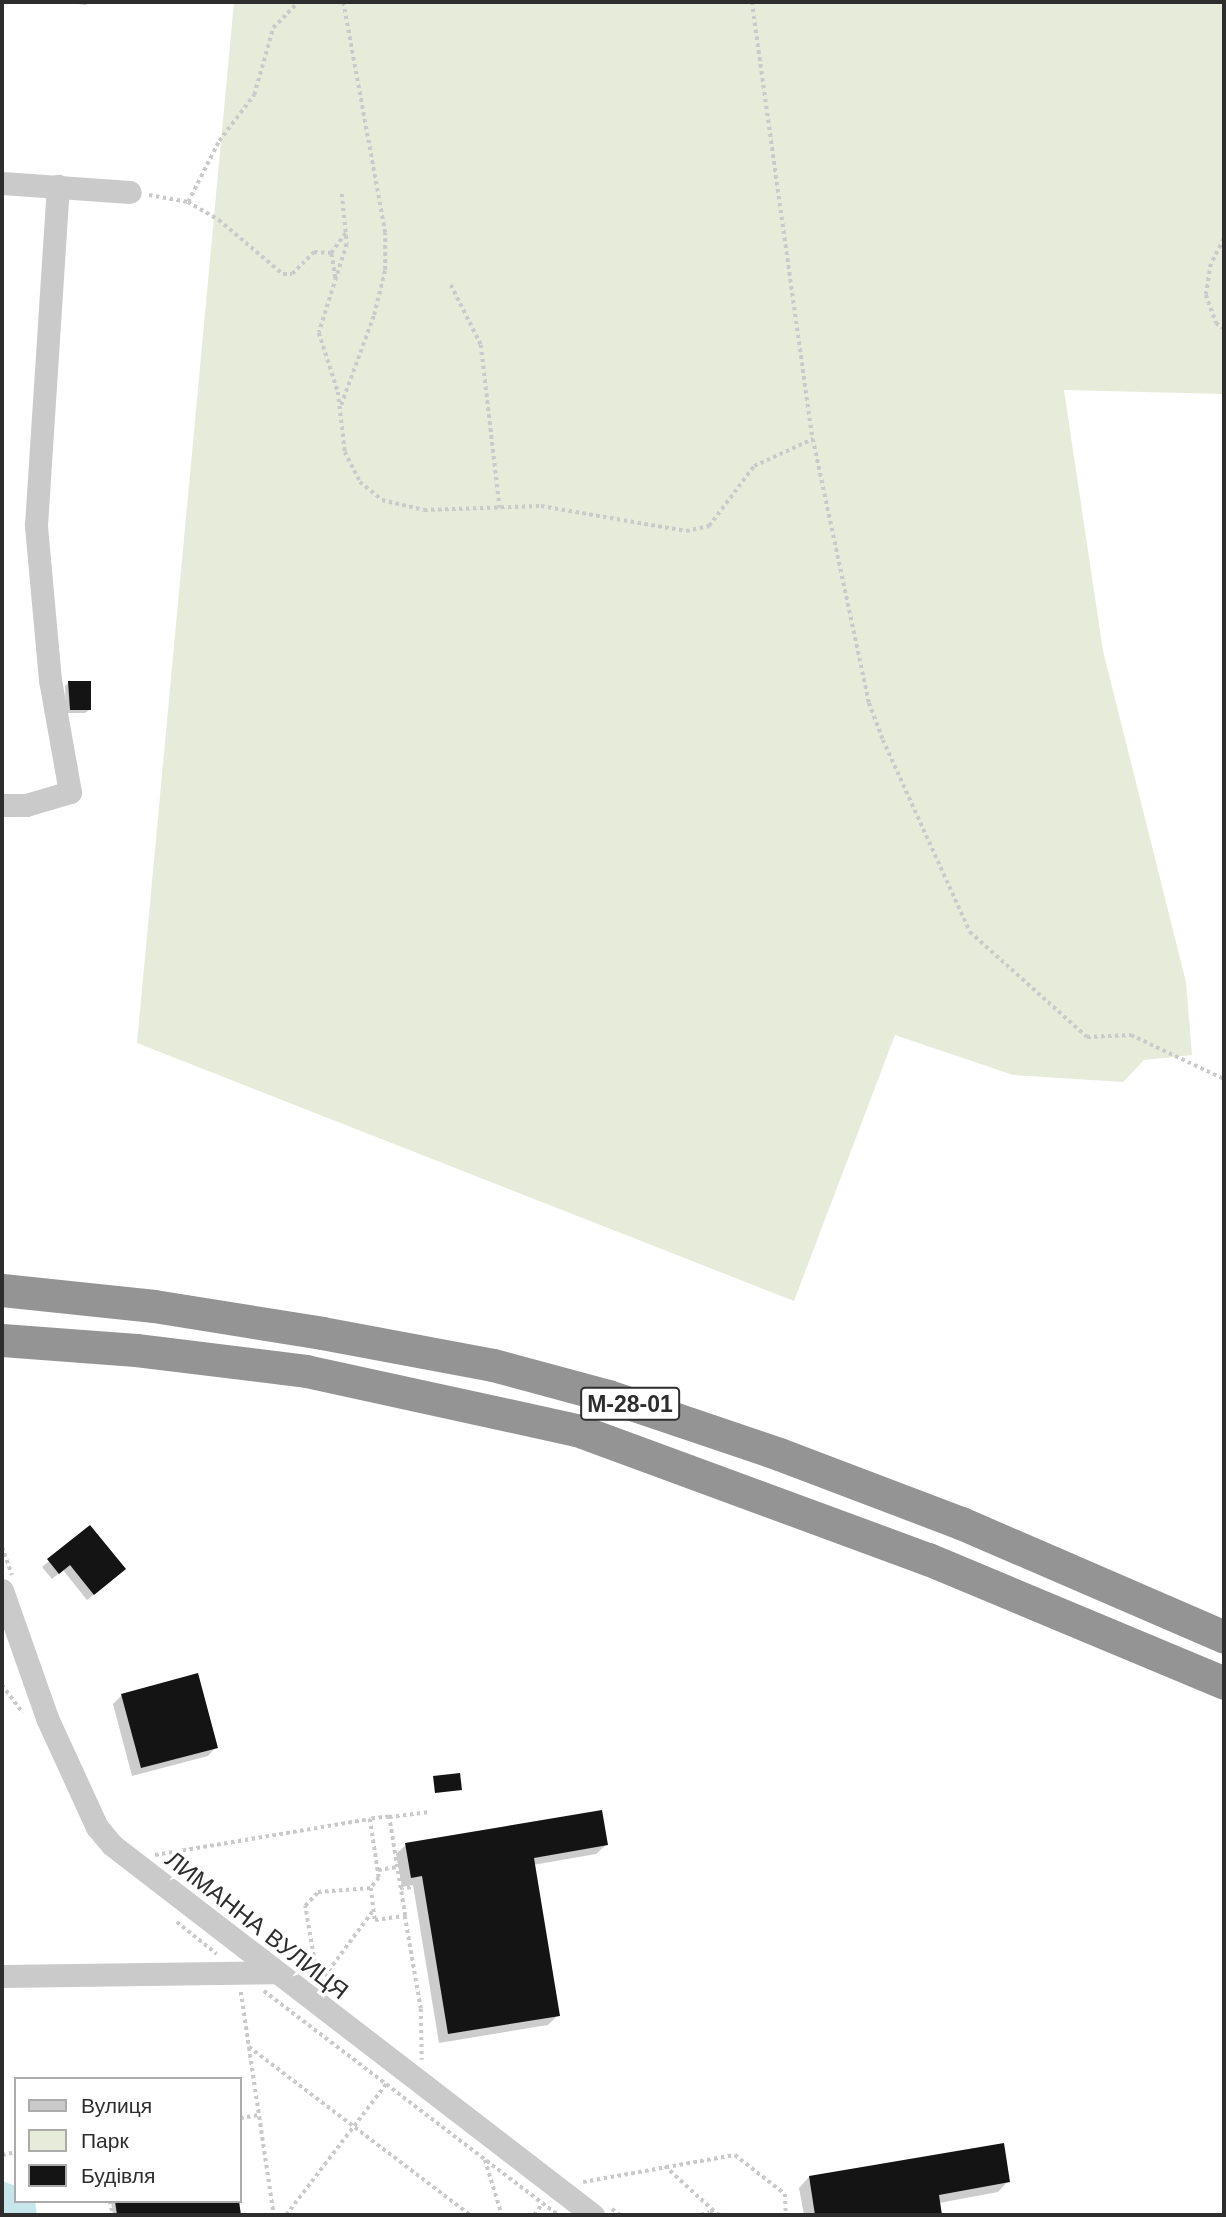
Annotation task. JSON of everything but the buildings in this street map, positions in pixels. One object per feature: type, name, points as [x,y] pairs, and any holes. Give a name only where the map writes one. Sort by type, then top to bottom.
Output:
[{"type":"highway","name":"М-28-01","points":[[2,1290],[154,1307],[322,1333],[493,1365],[608,1396],[779,1454],[961,1523],[1224,1637]]},
{"type":"highway","name":"М-28-01","points":[[2,1340],[136,1350],[306,1371],[577,1430],[928,1559],[1224,1683]]},
{"type":"street","points":[[2,183],[130,192]]},
{"type":"street","points":[[2,805],[26,805],[70,792],[50,680],[36,525],[58,186]]},
{"type":"street","name":"ЛИМАННА ВУЛИЦЯ","points":[[9,1586],[47,1718],[97,1827],[133,1863],[274,1972],[597,2208]]},
{"type":"street","points":[[2,1976],[274,1972]]},
{"type":"path","points":[[188,202],[219,141],[254,95],[273,28],[299,2]]},
{"type":"path","points":[[340,407],[374,315],[384,270],[385,233],[343,2]]},
{"type":"path","points":[[752,2],[813,439],[869,703],[970,932],[1087,1037],[1131,1035],[1224,1079]]},
{"type":"path","points":[[130,192],[188,202],[219,220],[283,274],[292,274],[314,252],[331,253]]},
{"type":"path","points":[[342,194],[347,231],[344,256],[319,333],[340,407],[341,440],[353,470],[382,500],[424,510],[578,510],[673,530],[709,526],[754,466],[813,439]]},
{"type":"path","points":[[335,278],[331,253],[347,231]]},
{"type":"path","points":[[1224,239],[1211,264],[1206,295],[1216,323],[1224,329]]},
{"type":"path","points":[[451,285],[481,345],[500,508]]},
{"type":"path","points":[[2,1547],[9,1586]]},
{"type":"path","points":[[158,1862],[147,1856],[389,1816],[430,1812]]},
{"type":"path","points":[[389,1816],[421,2009],[422,2065],[412,2057]]},
{"type":"path","points":[[370,1819],[379,1878],[372,1888],[375,1920],[405,1916]]},
{"type":"path","points":[[378,1870],[396,1867]]},
{"type":"path","points":[[400,1888],[418,1887]]},
{"type":"path","points":[[318,1985],[305,1906],[318,1892],[372,1888]]},
{"type":"path","points":[[318,1985],[374,1911]]},
{"type":"path","points":[[239,1972],[274,2215]]},
{"type":"path","points":[[308,1977],[329,1993]]},
{"type":"path","points":[[249,2047],[470,2215]]},
{"type":"path","points":[[286,2215],[351,2126],[387,2084]]},
{"type":"path","points":[[242,2118],[260,2115]]},
{"type":"path","points":[[582,2186],[578,2183],[735,2155],[785,2194],[786,2215]]},
{"type":"path","points":[[485,2160],[502,2215]]},
{"type":"path","points":[[665,2166],[721,2215]]},
{"type":"path","points":[[534,2215],[542,2204]]},
{"type":"path","points":[[597,2208],[620,2215]]},
{"type":"path","points":[[701,2215],[715,2212]]},
{"type":"green space","points":[[234,2],[1224,2],[1224,394],[1064,390],[1103,651],[1186,982],[1192,1055],[1144,1060],[1123,1082],[1013,1075],[895,1035],[794,1301],[137,1043]]},
{"type":"water","points":[[2,2181],[14,2185],[14,2203],[35,2203],[37,2215],[2,2215]]}]
